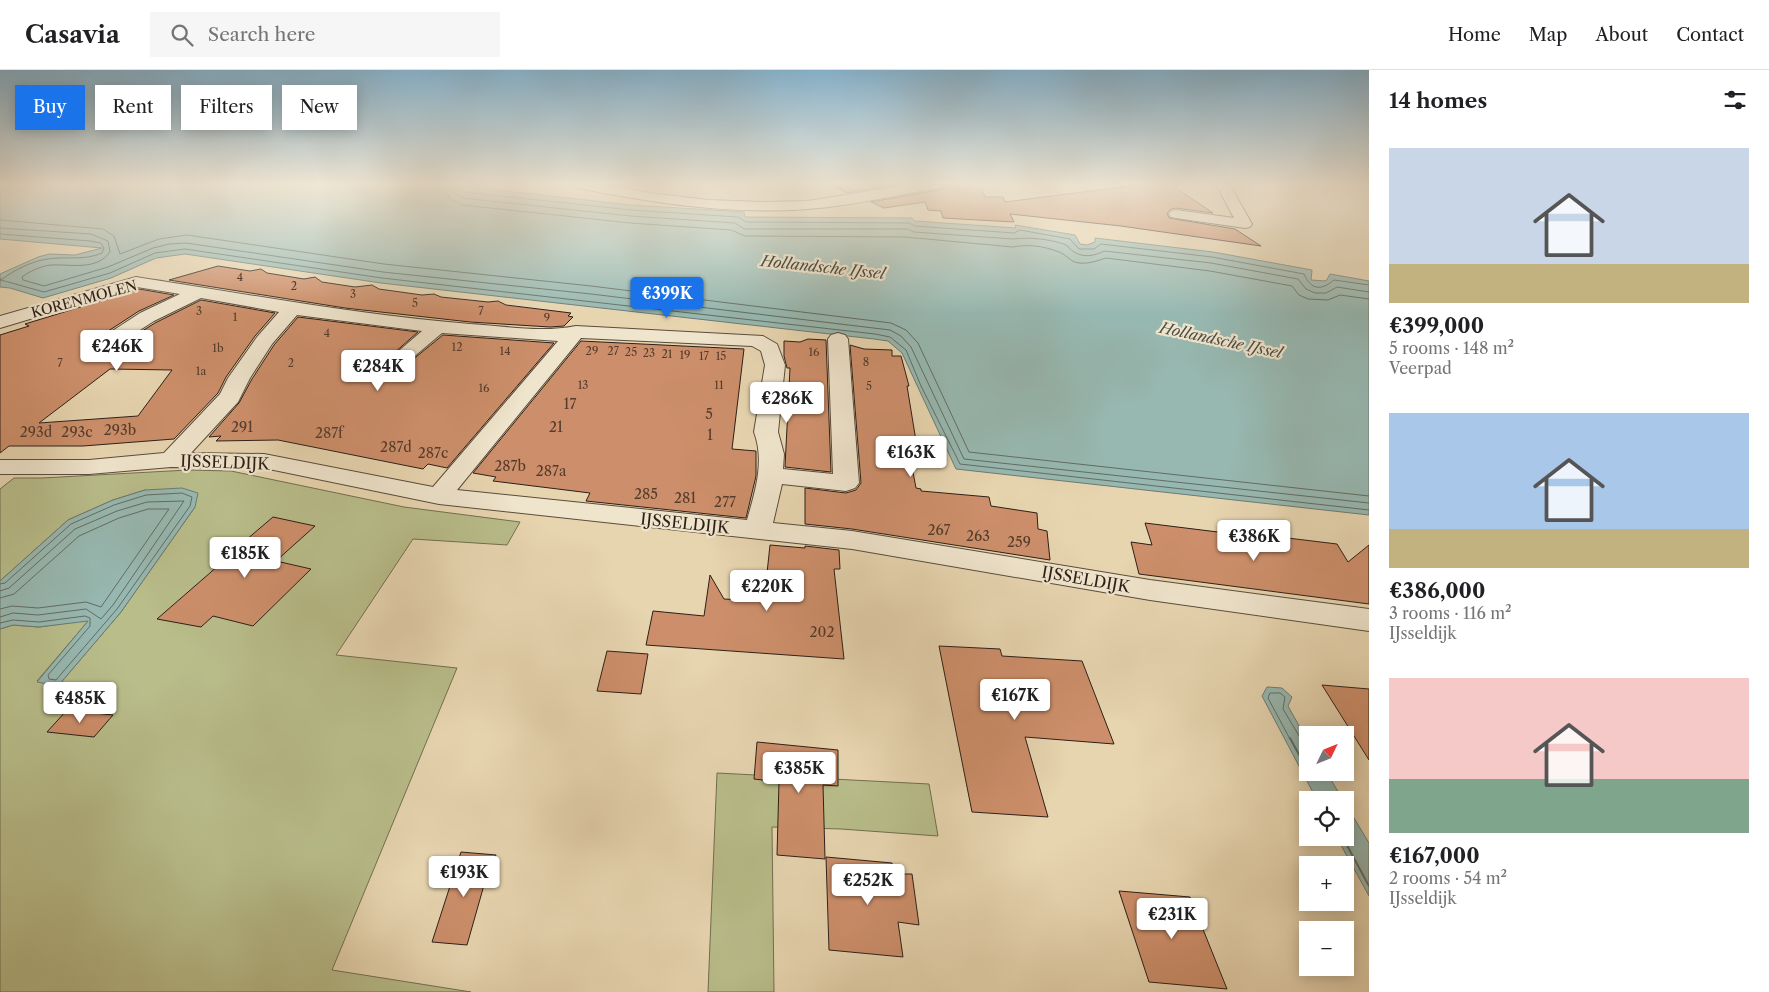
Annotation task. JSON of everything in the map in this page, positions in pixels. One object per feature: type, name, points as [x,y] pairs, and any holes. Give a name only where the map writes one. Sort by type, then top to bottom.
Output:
[{"type":"street","name":"KORENMOLEN","points":[[0,322],[136,282],[292,309],[438,327],[555,336],[576,332],[756,340],[770,348],[775,365],[766,432],[771,440],[770,475]]},
{"type":"street","points":[[134,345],[104,345],[147,317],[199,292]]},
{"type":"street","points":[[171,460],[230,398],[239,378],[264,342],[292,309]]},
{"type":"street","points":[[397,361],[438,327]]},
{"type":"street","points":[[439,496],[576,332]]},
{"type":"street","points":[[758,531],[770,475],[846,483],[838,339]]},
{"type":"street","name":"IJSSELDIJK","points":[[0,467],[89,467],[171,460],[264,460],[439,496],[852,540],[1150,590],[1369,620]]},
{"type":"green space","points":[[188,470],[231,471],[404,507],[520,522],[507,545],[413,539],[336,655],[457,668],[332,970],[471,992],[0,992],[0,629],[13,625],[39,627],[89,620],[37,681],[58,686],[121,612],[195,507],[145,490],[113,500],[68,520],[0,581],[0,489],[14,478]]},
{"type":"green space","points":[[717,773],[929,784],[938,836],[841,829],[772,827],[774,992],[708,992]]},
{"type":"water","name":"Hollandsche IJssel","points":[[0,227],[1027,227],[1075,235],[1080,244],[1087,245],[1095,242],[1095,238],[1213,252],[1312,270],[1311,280],[1326,281],[1330,274],[1369,281],[1369,515],[956,469],[902,353],[888,341],[381,283],[185,254],[156,258],[111,278],[43,298],[10,288],[0,287],[0,274],[49,254],[75,255],[102,248],[0,239]]},
{"type":"water","points":[[182,488],[198,493],[195,507],[121,612],[58,686],[37,682],[88,621],[39,627],[13,625],[0,629],[0,581],[68,520],[113,500],[145,490]]},
{"type":"water","points":[[1267,687],[1282,688],[1292,697],[1288,706],[1299,726],[1299,766],[1262,696]]},
{"type":"water","points":[[1307,781],[1332,781],[1338,791],[1312,791]]},
{"type":"water","points":[[1354,818],[1369,843],[1369,896],[1354,869],[1354,856],[1347,856],[1341,846],[1354,846]]},
{"type":"building","points":[[1128,227],[1223,227],[1235,229],[1261,246]]},
{"type":"building","points":[[218,266],[250,271],[261,269],[267,273],[304,279],[315,277],[322,282],[355,287],[372,285],[379,289],[422,295],[434,294],[441,297],[488,302],[498,301],[506,305],[571,313],[568,316],[573,317],[564,326],[550,327],[470,322],[345,308],[169,280]]},
{"type":"building","points":[[139,289],[174,295],[139,311],[96,339],[92,345],[96,350],[134,353],[142,351],[146,345],[142,340],[131,338],[155,323],[201,300],[275,313],[255,336],[226,377],[218,393],[174,439],[83,446],[9,446],[0,453],[0,335],[29,326],[25,324]],"holes":[[[110,369],[172,370],[138,416],[39,423]]]},
{"type":"building","points":[[298,317],[418,332],[386,360],[388,366],[396,369],[405,366],[443,335],[554,343],[447,468],[428,464],[423,469],[278,440],[216,441],[221,436],[209,437],[239,403],[274,345]]},
{"type":"building","points":[[808,339],[826,340],[831,472],[785,467],[790,368],[787,368],[784,356],[784,341],[800,342]]},
{"type":"building","points":[[581,341],[744,349],[732,449],[756,451],[756,476],[746,518],[586,501],[590,493],[493,481],[496,477],[473,473]]},
{"type":"building","points":[[850,345],[864,349],[892,350],[892,356],[901,356],[909,386],[907,386],[917,447],[909,451],[916,488],[921,489],[921,491],[989,497],[991,506],[1037,513],[1038,529],[1047,531],[1050,560],[852,529],[805,524],[805,488],[846,493],[856,490],[861,483]]},
{"type":"building","points":[[273,517],[315,526],[276,561],[311,569],[253,626],[213,616],[201,627],[157,619],[234,552],[229,542],[246,540]]},
{"type":"building","points":[[1221,521],[1257,525],[1263,535],[1337,544],[1348,562],[1369,545],[1369,604],[1139,574],[1131,542],[1152,545],[1145,523],[1226,533]]},
{"type":"building","points":[[770,545],[805,548],[805,546],[839,550],[840,569],[834,569],[844,659],[646,645],[653,611],[704,616],[710,575],[724,599],[764,601]]},
{"type":"building","points":[[939,646],[1000,649],[1002,656],[1082,661],[1114,744],[1025,737],[1048,817],[972,812]]},
{"type":"building","points":[[607,651],[648,654],[641,694],[597,691]]},
{"type":"building","points":[[1322,685],[1369,689],[1369,760],[1354,736],[1354,726],[1348,726]]},
{"type":"building","points":[[67,710],[113,715],[94,737],[47,732]]},
{"type":"building","points":[[757,742],[838,750],[838,786],[823,785],[825,859],[777,855],[779,782],[754,779]]},
{"type":"building","points":[[461,852],[496,855],[489,878],[486,878],[467,945],[432,942]]},
{"type":"building","points":[[826,857],[892,863],[894,874],[912,874],[919,925],[898,922],[903,957],[829,950]]},
{"type":"building","points":[[1119,891],[1190,897],[1227,989],[1149,982]]}]
